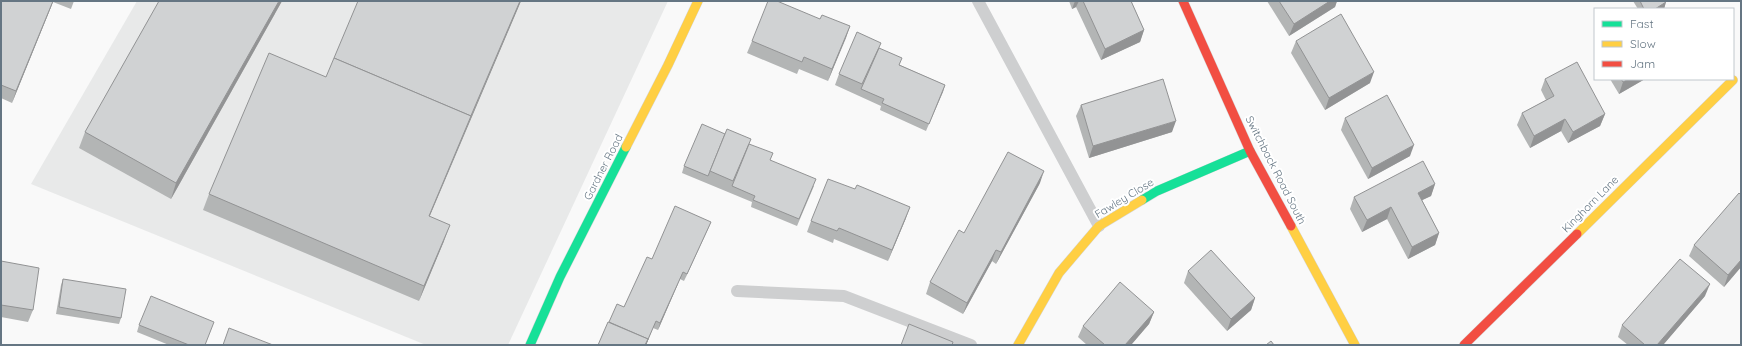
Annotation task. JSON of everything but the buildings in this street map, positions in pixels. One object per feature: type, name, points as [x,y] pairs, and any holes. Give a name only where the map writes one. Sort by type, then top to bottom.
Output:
[{"type":"street","name":"Gardner Road","points":[[530,345],[560,277],[668,65],[698,1]]},
{"type":"street","name":"Switchback Road South","points":[[1183,1],[1250,151],[1355,345]]},
{"type":"street","name":"Kinghorn Lane","points":[[1464,345],[1733,80]]},
{"type":"street","name":"Fawley Close","points":[[1018,345],[1059,273],[1099,226],[1157,191],[1250,151]]},
{"type":"lane","points":[[978,1],[1099,226]]},
{"type":"lane","points":[[737,291],[844,296],[971,345]]},
{"type":"shaded area","points":[[137,1],[668,1],[508,345],[426,345],[31,184]]},
{"type":"traffic: fast","points":[[530,345],[560,277],[626,147]]},
{"type":"traffic: fast","points":[[1142,200],[1157,191],[1250,151]]},
{"type":"traffic: slow","points":[[626,147],[668,65],[698,1]]},
{"type":"traffic: slow","points":[[1577,234],[1733,80]]},
{"type":"traffic: slow","points":[[1018,345],[1059,273],[1099,226],[1142,200]]},
{"type":"traffic: slow","points":[[1291,226],[1355,345]]},
{"type":"traffic: jam","points":[[1183,1],[1250,151],[1291,226]]},
{"type":"traffic: jam","points":[[1464,345],[1577,234]]}]
